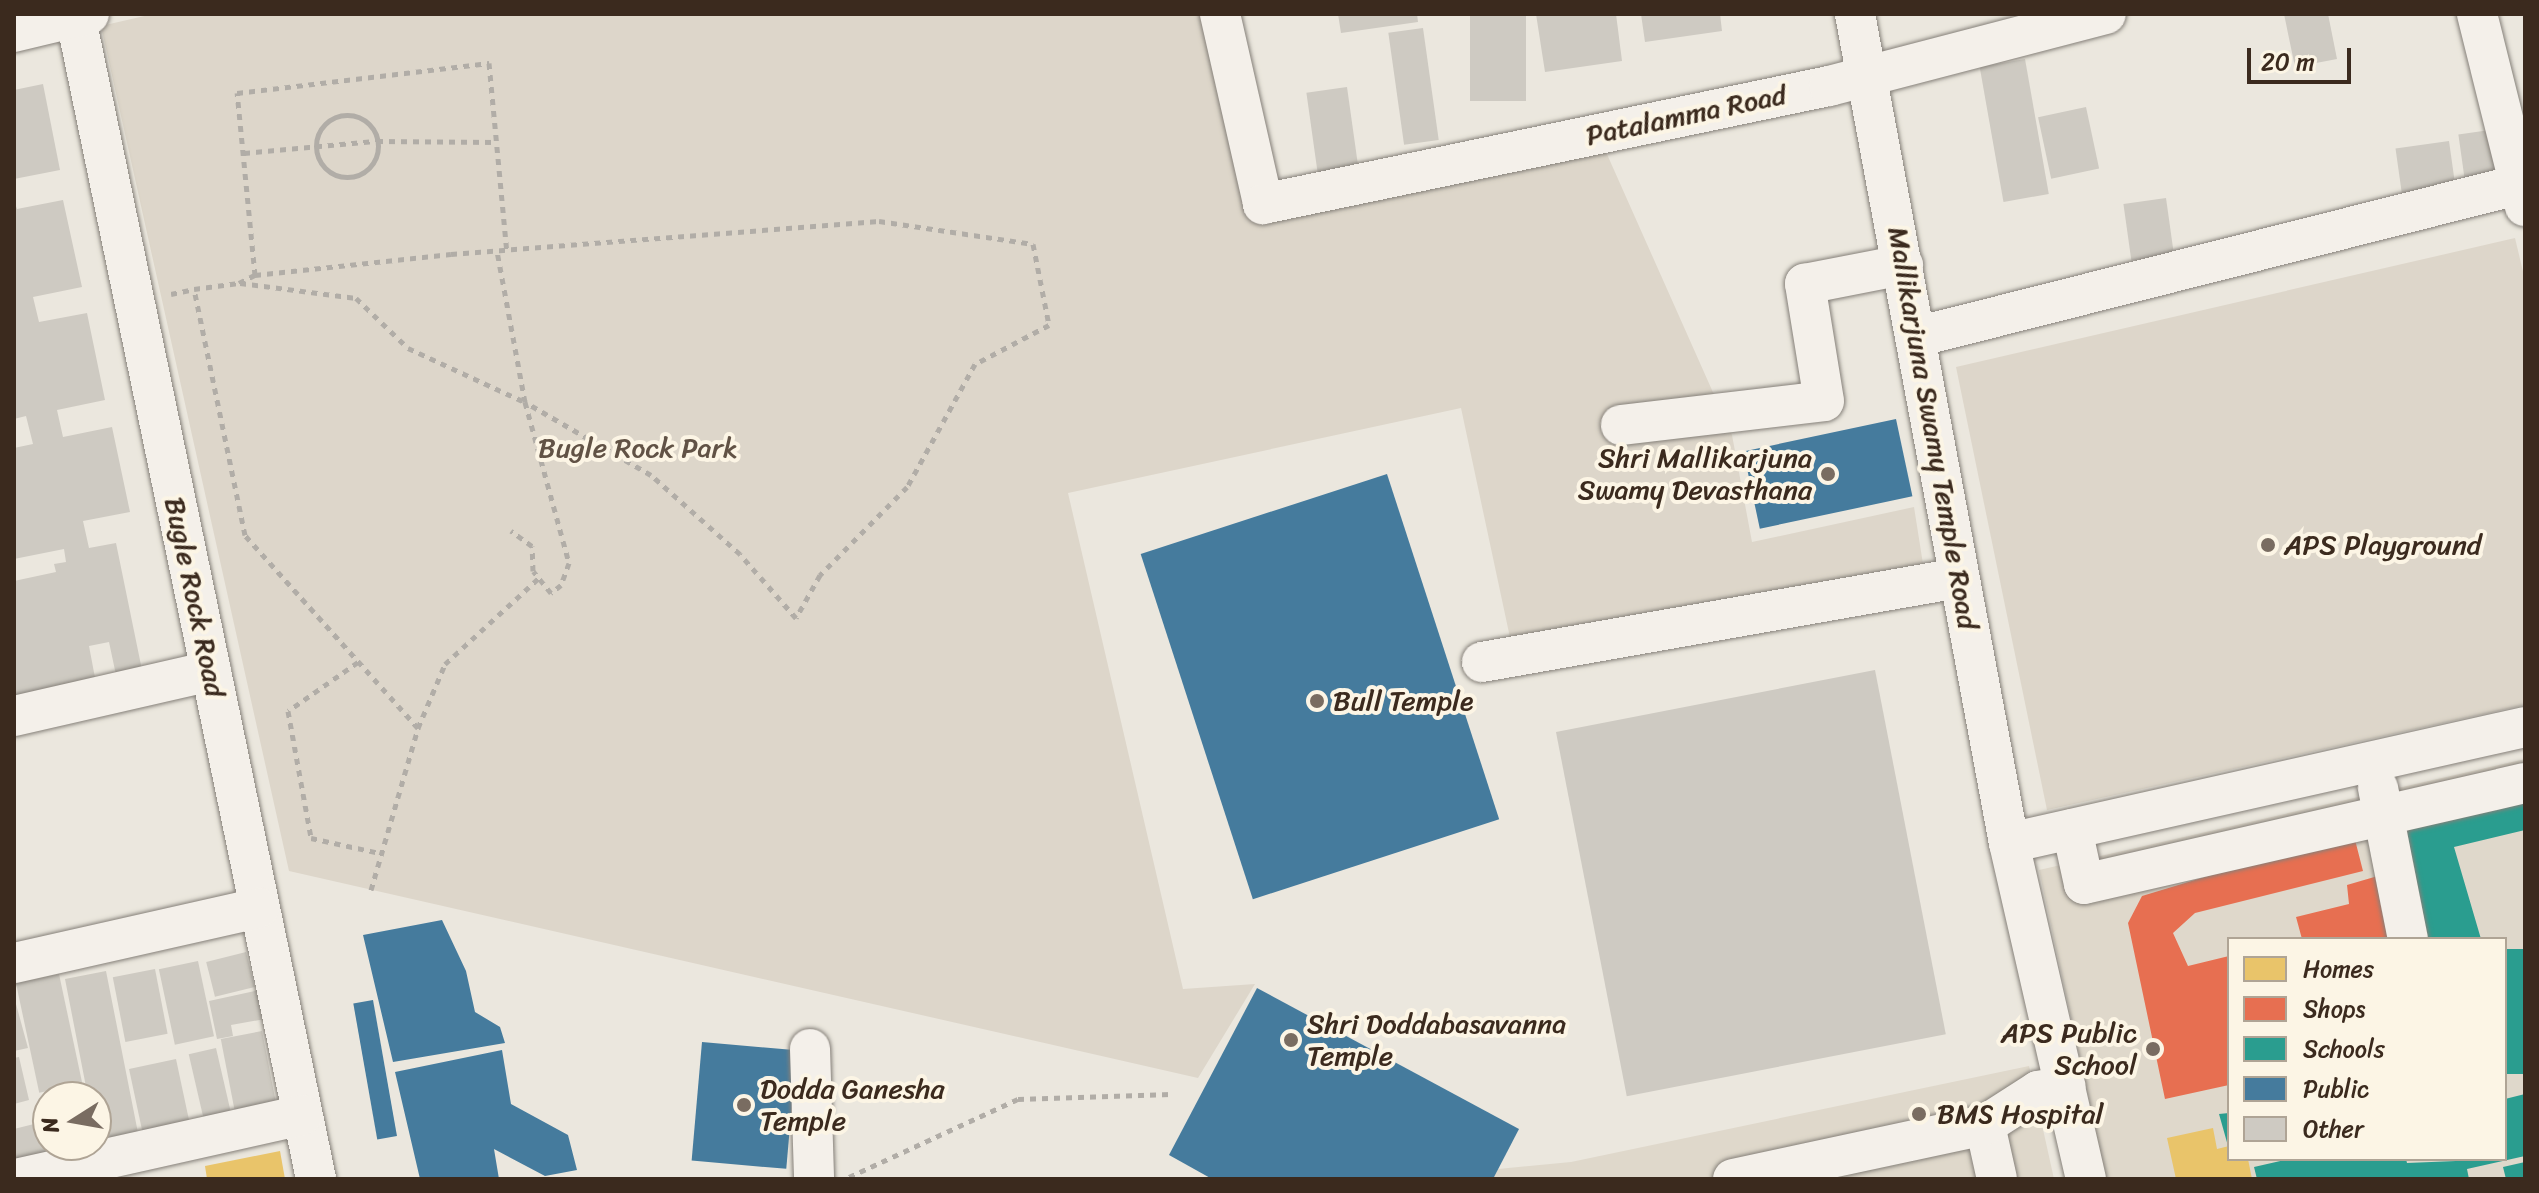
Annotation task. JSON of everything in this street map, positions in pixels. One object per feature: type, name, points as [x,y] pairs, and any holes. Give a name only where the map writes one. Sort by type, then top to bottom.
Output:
[{"type":"street","name":"Patalamma Road","points":[[1220,14],[1263,204],[1868,76],[2106,14]]},
{"type":"street","name":"Mallikarjuna Swamy Temple Road","points":[[1855,14],[2009,843],[2086,1179]]},
{"type":"street","points":[[1916,337],[2523,191],[2477,14]]},
{"type":"street","points":[[14,32],[80,15]]},
{"type":"street","name":"Bugle Rock Road","points":[[80,15],[316,1179]]},
{"type":"street","points":[[1621,425],[1824,401],[1805,284],[1903,265]]},
{"type":"street","points":[[1482,662],[1960,578]]},
{"type":"street","points":[[14,716],[211,671]]},
{"type":"street","points":[[2009,843],[2525,727]]},
{"type":"street","points":[[2373,761],[2408,937]]},
{"type":"street","points":[[2072,829],[2084,884],[2525,783]]},
{"type":"street","points":[[14,963],[259,908]]},
{"type":"street","points":[[810,1049],[814,1179]]},
{"type":"street","points":[[1733,1179],[1985,1125],[2038,1091],[2066,1086]]},
{"type":"street","points":[[16,1179],[302,1115]]},
{"type":"street","points":[[1985,1125],[1997,1179]]},
{"type":"path","points":[[255,275],[237,93],[489,63],[507,252]]},
{"type":"path","points":[[342,115],[358,116],[371,126],[377,141],[376,157],[351,177],[322,165],[316,151],[317,134],[327,121],[342,115]]},
{"type":"path","points":[[244,153],[316,151],[377,141],[496,142]]},
{"type":"path","points":[[239,283],[255,275],[497,251],[879,221],[1033,244],[1049,325],[975,364],[907,487],[820,575],[796,618],[740,554],[651,475],[525,402],[408,348],[356,298],[239,283],[194,289],[245,535],[418,728]]},
{"type":"path","points":[[497,251],[525,402],[569,563],[561,585],[551,593],[533,571],[532,546],[511,531]]},
{"type":"path","points":[[371,890],[418,728],[445,664],[539,578]]},
{"type":"path","points":[[358,662],[288,711],[311,838],[380,853]]},
{"type":"path","points":[[844,1179],[1018,1099],[1171,1094]]},
{"type":"shaded area","name":"APS Public School","points":[[2525,759],[2525,1179],[2106,1179],[2039,870]]},
{"type":"shaded area","name":"BMS Hospital","points":[[2029,1066],[2054,1179],[1493,1179],[1498,1169],[1571,1162]]},
{"type":"green space","name":"Bugle Rock Park","points":[[153,14],[1207,14],[1258,218],[1602,143],[1732,435],[1752,542],[1914,507],[1926,583],[1515,661],[1461,408],[1068,493],[1183,989],[1255,984],[1198,1078],[289,871],[101,26]]},
{"type":"green space","points":[[2515,238],[2525,280],[2525,705],[2047,810],[1956,367]]},
{"type":"building: Homes","points":[[2213,1128],[2217,1149],[2227,1146],[2227,1161],[2248,1161],[2252,1179],[2176,1179],[2167,1138]]},
{"type":"building: Homes","points":[[280,1151],[285,1179],[207,1179],[205,1166]]},
{"type":"building: Shops","points":[[2353,832],[2363,871],[2195,913],[2173,933],[2188,966],[2227,956],[2227,1085],[2165,1099],[2128,923],[2142,896]]},
{"type":"building: Shops","points":[[2388,873],[2402,937],[2301,937],[2296,917],[2349,904],[2347,885]]},
{"type":"building: Schools","points":[[2525,786],[2525,830],[2454,847],[2480,937],[2419,937],[2398,816]]},
{"type":"building: Schools","points":[[2507,949],[2525,949],[2525,1074],[2507,1074]]},
{"type":"building: Schools","points":[[2525,1094],[2525,1156],[2507,1160],[2507,1098]]},
{"type":"building: Schools","points":[[2227,1113],[2227,1142],[2219,1114]]},
{"type":"building: Schools","points":[[2280,1161],[2503,1161],[2467,1169],[2469,1179],[2257,1179],[2254,1167]]},
{"type":"building: Schools","points":[[2525,1162],[2525,1179],[2506,1179],[2503,1167]]},
{"type":"building: Public","name":"Shri Mallikarjuna Swamy Devasthana","points":[[1896,419],[1912,496],[1760,529],[1743,451]]},
{"type":"building: Public","points":[[1387,474],[1499,819],[1253,899],[1141,554]]},
{"type":"building: Public","points":[[442,920],[466,971],[475,1012],[500,1027],[505,1043],[393,1062],[363,935]]},
{"type":"building: Public","name":"Shri Doddabasavanna Temple","points":[[1257,988],[1519,1129],[1493,1179],[1212,1179],[1169,1155]]},
{"type":"building: Public","points":[[373,1000],[397,1136],[377,1139],[353,1003]]},
{"type":"building: Public","name":"Dodda Ganesha Temple","points":[[702,1042],[797,1050],[786,1169],[692,1161]]},
{"type":"building: Public","points":[[502,1050],[511,1104],[568,1135],[577,1170],[545,1176],[494,1149],[499,1179],[420,1179],[395,1072]]},
{"type":"building: Other","points":[[1338,14],[1417,14],[1418,22],[1341,33]]},
{"type":"building: Other","points":[[1470,14],[1526,14],[1526,101],[1470,101]]},
{"type":"building: Other","points":[[1536,14],[1616,14],[1622,61],[1545,72]]},
{"type":"building: Other","points":[[1641,14],[1720,14],[1722,31],[1645,42]]},
{"type":"building: Other","points":[[2284,14],[2328,14],[2337,59],[2295,67]]},
{"type":"building: Other","points":[[1423,28],[1439,140],[1404,145],[1388,33]]},
{"type":"building: Other","points":[[2025,59],[2049,194],[2003,202],[1980,67]]},
{"type":"building: Other","points":[[43,84],[60,170],[14,179],[14,90]]},
{"type":"building: Other","points":[[1347,87],[1359,169],[1318,175],[1306,93]]},
{"type":"building: Other","points":[[2086,107],[2099,169],[2051,179],[2038,117]]},
{"type":"building: Other","points":[[2497,129],[2504,178],[2465,183],[2458,134]]},
{"type":"building: Other","points":[[2449,141],[2457,195],[2403,203],[2396,149]]},
{"type":"building: Other","points":[[2166,198],[2174,254],[2131,260],[2123,204]]},
{"type":"building: Other","points":[[63,200],[82,287],[33,297],[39,322],[87,313],[105,400],[57,410],[63,437],[112,427],[130,512],[83,521],[89,548],[116,543],[142,670],[116,675],[109,642],[89,646],[96,683],[14,699],[14,581],[56,572],[54,564],[66,562],[64,549],[14,559],[14,448],[33,444],[26,416],[14,419],[14,201],[17,209]]},
{"type":"building: Other","points":[[1875,670],[1946,1034],[1627,1096],[1556,732]]},
{"type":"building: Other","points":[[246,952],[255,987],[215,997],[206,962]]},
{"type":"building: Other","points":[[198,961],[214,1036],[175,1045],[159,969]]},
{"type":"building: Other","points":[[155,969],[168,1034],[125,1042],[113,977]]},
{"type":"building: Other","points":[[106,971],[139,1138],[112,1140],[112,1081],[85,1081],[65,979]]},
{"type":"building: Other","points":[[59,974],[82,1081],[37,1081],[16,983]]},
{"type":"building: Other","points":[[259,990],[265,1019],[231,1025],[233,1036],[217,1039],[209,1001]]},
{"type":"building: Other","points":[[14,1005],[28,1048],[14,1051]]},
{"type":"building: Other","points":[[262,1031],[277,1111],[236,1119],[221,1039]]},
{"type":"building: Other","points":[[216,1048],[232,1115],[204,1122],[189,1054]]},
{"type":"building: Other","points":[[19,1057],[29,1100],[14,1104],[14,1058]]},
{"type":"building: Other","points":[[176,1059],[190,1124],[143,1134],[129,1069]]},
{"type":"building: Other","points":[[32,1124],[32,1161],[57,1161],[14,1171],[14,1129]]},
{"type":"place","name":"Shri Mallikarjuna Swamy Devasthana","points":[[1828,474]]},
{"type":"place","name":"APS Playground","points":[[2268,545]]},
{"type":"place","name":"Bull Temple","points":[[1317,701]]},
{"type":"place","name":"Shri Doddabasavanna Temple","points":[[1291,1040]]},
{"type":"place","name":"APS Public School","points":[[2153,1049]]},
{"type":"place","name":"Dodda Ganesha Temple","points":[[744,1105]]},
{"type":"place","name":"BMS Hospital","points":[[1919,1114]]}]
